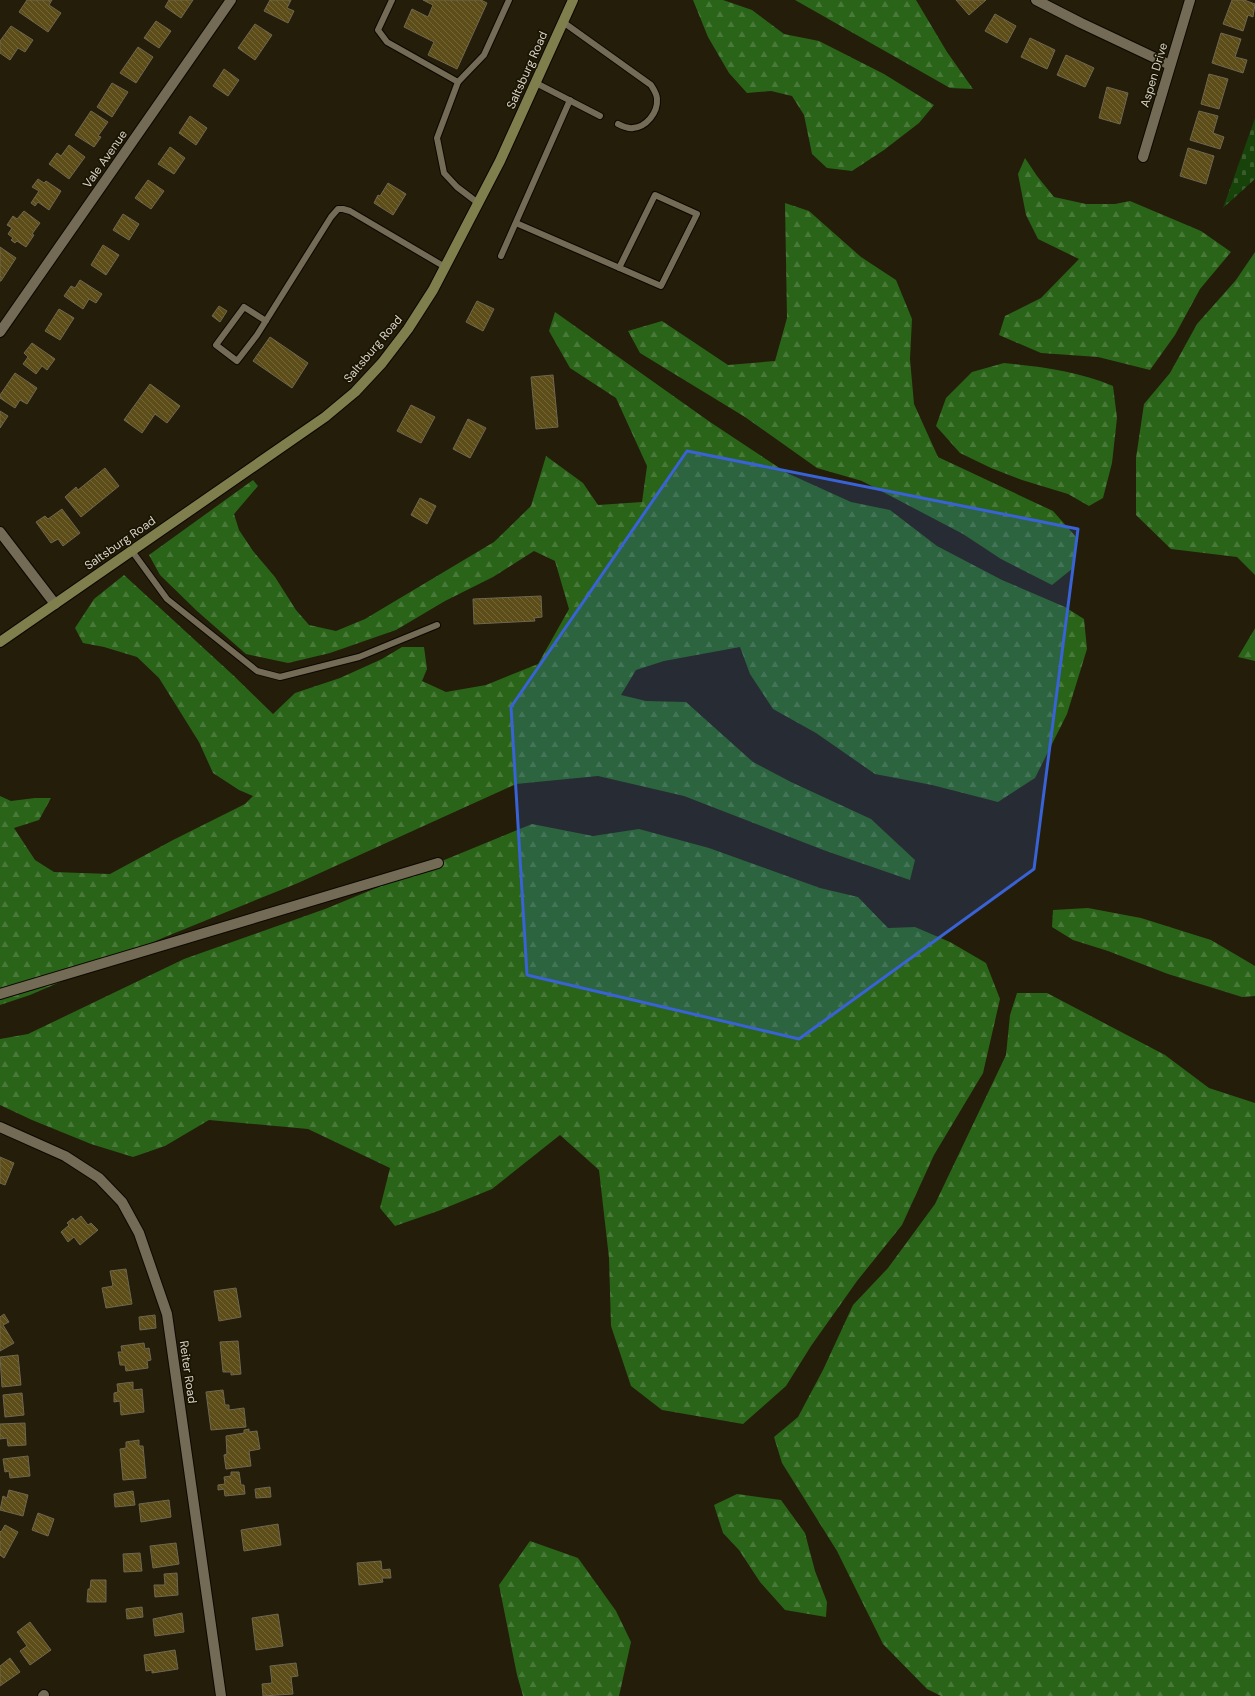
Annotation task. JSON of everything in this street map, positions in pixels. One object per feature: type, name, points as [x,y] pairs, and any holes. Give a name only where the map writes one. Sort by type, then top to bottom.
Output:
[{"type":"main road","name":"Saltsburg Road","points":[[0,642],[325,417],[355,392],[382,362],[408,328],[433,290],[445,268],[500,161],[573,0]]},
{"type":"street","name":"Vale Avenue","points":[[0,332],[231,0]]},
{"type":"street","points":[[1036,0],[1170,65]]},
{"type":"street","name":"Aspen Drive","points":[[1143,157],[1190,0]]},
{"type":"street","points":[[0,532],[55,604]]},
{"type":"street","points":[[0,994],[438,863]]},
{"type":"street","name":"Reiter Road","points":[[0,1127],[64,1156],[99,1178],[122,1202],[139,1233],[167,1314],[221,1696]]},
{"type":"lane","points":[[392,0],[378,30],[387,42],[458,82]]},
{"type":"lane","points":[[478,202],[457,187],[444,173],[437,138],[458,82],[484,55],[509,0]]},
{"type":"lane","points":[[563,22],[651,85],[656,93],[656,107],[651,118],[640,126],[631,129],[618,124]]},
{"type":"lane","points":[[536,83],[600,116]]},
{"type":"lane","points":[[501,256],[570,100]]},
{"type":"lane","points":[[516,223],[618,268],[661,286],[697,214],[655,195],[618,268]]},
{"type":"lane","points":[[266,321],[244,306],[216,345],[237,361],[266,321],[331,217],[338,209],[350,211],[445,268]]},
{"type":"lane","points":[[132,551],[167,599],[257,671],[280,677],[359,657],[437,625]]},
{"type":"highlighted area","points":[[687,451],[1078,529],[1034,869],[799,1039],[527,975],[511,707]]},
{"type":"green space","points":[[693,0],[723,0],[752,10],[784,34],[819,41],[884,74],[934,105],[919,123],[884,150],[852,171],[827,168],[812,154],[804,115],[792,96],[771,91],[747,93],[729,73],[708,37]]},
{"type":"green space","points":[[795,0],[916,0],[947,52],[973,89],[950,88]]},
{"type":"green space","points":[[1255,118],[1255,179],[1223,208]]},
{"type":"green space","points":[[1025,158],[1054,197],[1086,204],[1115,204],[1130,201],[1201,231],[1231,252],[1200,289],[1175,335],[1150,370],[1098,357],[1041,353],[999,335],[1005,316],[1041,298],[1079,259],[1038,239],[1026,215],[1018,174]]},
{"type":"green space","points":[[785,203],[809,211],[861,257],[896,280],[912,319],[910,359],[914,404],[938,457],[1053,511],[1077,538],[1072,569],[1052,585],[1001,559],[963,534],[862,481],[817,468],[745,417],[640,353],[628,331],[662,321],[728,365],[775,361],[787,318]]},
{"type":"green space","points":[[1255,252],[1255,575],[1237,557],[1171,549],[1136,515],[1136,458],[1144,404],[1170,373],[1197,324],[1236,280]]},
{"type":"green space","points":[[555,312],[710,422],[787,473],[851,502],[890,510],[937,546],[1002,580],[1065,607],[1084,619],[1087,649],[1067,714],[1035,778],[998,802],[932,785],[875,774],[816,733],[773,709],[750,674],[740,647],[664,661],[636,670],[621,695],[646,701],[686,702],[753,762],[791,782],[871,819],[915,860],[910,880],[826,851],[684,796],[598,776],[516,784],[298,883],[165,937],[30,995],[0,1005],[0,796],[11,801],[51,798],[39,820],[14,828],[35,860],[54,872],[110,874],[245,804],[253,796],[239,790],[213,773],[199,742],[159,678],[137,657],[104,647],[83,643],[75,628],[94,599],[124,575],[273,714],[295,693],[340,678],[382,659],[402,647],[424,647],[427,669],[422,681],[446,692],[486,685],[538,664],[569,609],[555,561],[534,551],[493,577],[445,601],[396,630],[330,653],[288,663],[246,654],[197,611],[160,575],[149,555],[253,480],[258,486],[234,514],[239,530],[253,551],[275,577],[296,610],[309,625],[336,631],[365,619],[494,542],[531,506],[546,456],[583,483],[598,505],[642,502],[647,466],[616,398],[570,368],[549,331]]},
{"type":"green space","points":[[1004,363],[1073,373],[1113,386],[1117,418],[1112,463],[1103,498],[1089,506],[1068,494],[1022,480],[991,468],[960,453],[936,426],[946,398],[972,372]]},
{"type":"green space","points":[[1255,628],[1255,661],[1238,657],[1254,630]]},
{"type":"green space","points":[[532,824],[593,836],[639,829],[709,848],[820,888],[858,897],[888,928],[915,927],[950,942],[986,963],[1000,999],[983,1073],[934,1155],[902,1225],[857,1281],[811,1346],[786,1386],[743,1424],[662,1410],[631,1386],[611,1326],[609,1258],[599,1170],[560,1135],[492,1189],[438,1211],[395,1226],[380,1208],[390,1168],[308,1129],[209,1120],[165,1146],[133,1157],[91,1144],[0,1105],[0,1039],[28,1034],[184,959],[325,909]]},
{"type":"green space","points":[[1088,908],[1141,918],[1211,940],[1255,966],[1255,996],[1242,997],[1168,974],[1108,951],[1073,940],[1052,927],[1053,910]]},
{"type":"green space","points":[[1017,993],[1047,993],[1165,1055],[1209,1088],[1255,1103],[1255,1696],[941,1696],[927,1689],[883,1644],[837,1551],[782,1463],[774,1437],[798,1417],[823,1370],[853,1305],[888,1268],[935,1204],[1006,1055],[1010,1015]]},
{"type":"green space","points":[[737,1494],[781,1500],[805,1533],[815,1571],[827,1602],[826,1617],[785,1610],[760,1582],[739,1550],[723,1533],[714,1505]]},
{"type":"green space","points":[[530,1541],[578,1558],[616,1611],[631,1642],[619,1696],[523,1696],[517,1675],[499,1585]]},
{"type":"building","points":[[27,0],[52,0],[49,5],[61,13],[48,32],[19,12]]},
{"type":"building","points":[[169,0],[193,0],[181,18],[165,7]]},
{"type":"building","points":[[270,0],[291,0],[287,8],[294,11],[288,23],[264,11]]},
{"type":"building","points":[[423,0],[481,0],[487,3],[457,69],[428,55],[434,42],[404,27],[412,9],[428,17],[433,5]]},
{"type":"building","points":[[956,0],[986,0],[969,15]]},
{"type":"building","points":[[1232,0],[1244,0],[1255,4],[1253,17],[1248,15],[1243,31],[1223,24]]},
{"type":"building","points":[[995,14],[1016,26],[1007,43],[985,31]]},
{"type":"building","points":[[156,21],[171,31],[159,48],[144,38]]},
{"type":"building","points":[[255,24],[272,35],[255,60],[238,48]]},
{"type":"building","points":[[11,26],[33,40],[25,52],[18,48],[10,60],[0,53],[0,41]]},
{"type":"building","points":[[1221,33],[1241,39],[1235,57],[1247,60],[1243,73],[1212,63]]},
{"type":"building","points":[[1030,38],[1055,50],[1047,69],[1021,57]]},
{"type":"building","points":[[138,47],[153,57],[136,83],[120,73]]},
{"type":"building","points":[[1066,55],[1094,68],[1085,87],[1057,75]]},
{"type":"building","points":[[224,69],[239,80],[228,96],[213,86]]},
{"type":"building","points":[[1209,74],[1228,79],[1219,109],[1201,104]]},
{"type":"building","points":[[112,83],[128,92],[112,117],[97,107]]},
{"type":"building","points":[[1107,87],[1128,93],[1120,124],[1099,118]]},
{"type":"building","points":[[91,111],[108,122],[98,136],[101,137],[94,147],[75,135]]},
{"type":"building","points":[[1199,111],[1218,116],[1213,133],[1224,137],[1220,149],[1190,140]]},
{"type":"building","points":[[190,116],[207,128],[196,145],[179,133]]},
{"type":"building","points":[[69,145],[85,157],[69,179],[49,164],[57,153],[61,156]]},
{"type":"building","points":[[170,147],[185,158],[174,174],[158,164]]},
{"type":"building","points":[[1188,148],[1214,156],[1206,184],[1180,176]]},
{"type":"building","points":[[38,179],[44,183],[46,181],[61,191],[49,210],[38,202],[35,206],[31,203],[39,191],[32,187]]},
{"type":"building","points":[[148,180],[164,191],[151,209],[135,198]]},
{"type":"building","points":[[388,183],[406,194],[393,215],[374,203],[378,195],[380,196]]},
{"type":"building","points":[[24,211],[40,223],[32,234],[34,235],[26,247],[17,241],[15,243],[11,240],[13,238],[8,234],[12,228],[7,225],[13,216],[17,219]]},
{"type":"building","points":[[123,214],[139,224],[129,240],[113,230]]},
{"type":"building","points":[[103,245],[119,255],[106,275],[91,265]]},
{"type":"building","points":[[0,247],[16,258],[1,281],[0,281]]},
{"type":"building","points":[[80,280],[102,294],[96,303],[89,299],[83,309],[64,296],[71,286],[75,288]]},
{"type":"building","points":[[477,301],[494,309],[483,331],[466,322]]},
{"type":"building","points":[[219,306],[227,311],[220,322],[212,316]]},
{"type":"building","points":[[59,309],[74,318],[60,340],[45,331]]},
{"type":"building","points":[[270,337],[308,363],[292,388],[253,361]]},
{"type":"building","points":[[32,343],[55,359],[47,370],[42,366],[36,374],[23,364],[28,357],[24,353]]},
{"type":"building","points":[[15,373],[37,388],[27,404],[20,400],[15,408],[0,398],[0,395]]},
{"type":"building","points":[[553,375],[558,427],[536,429],[531,377]]},
{"type":"building","points":[[150,384],[180,406],[167,423],[155,414],[142,433],[124,420]]},
{"type":"building","points":[[411,405],[435,417],[421,443],[397,431]]},
{"type":"building","points":[[0,411],[8,416],[0,428]]},
{"type":"building","points":[[468,419],[486,428],[470,458],[453,449]]},
{"type":"building","points":[[105,468],[119,486],[81,517],[65,497],[76,487],[78,490]]},
{"type":"building","points":[[420,498],[436,506],[427,524],[411,515]]},
{"type":"building","points":[[62,509],[80,533],[63,546],[58,539],[51,543],[36,522],[45,516],[48,519]]},
{"type":"building","points":[[541,596],[542,617],[534,618],[535,621],[474,624],[473,599]]},
{"type":"building","points":[[0,1157],[14,1163],[5,1185],[0,1183]]},
{"type":"building","points":[[81,1216],[88,1225],[91,1223],[98,1230],[80,1245],[74,1237],[68,1242],[61,1232],[69,1225],[67,1223],[73,1218],[75,1221]]},
{"type":"building","points":[[126,1269],[132,1304],[106,1308],[102,1288],[113,1286],[110,1271]]},
{"type":"building","points":[[236,1288],[241,1317],[219,1321],[214,1291]]},
{"type":"building","points":[[4,1314],[9,1322],[3,1325],[14,1343],[0,1351],[0,1317]]},
{"type":"building","points":[[155,1315],[156,1328],[140,1330],[139,1317]]},
{"type":"building","points":[[238,1341],[241,1374],[231,1375],[231,1372],[223,1372],[220,1342]]},
{"type":"building","points":[[144,1343],[145,1349],[149,1348],[151,1360],[147,1361],[148,1368],[126,1371],[125,1365],[120,1365],[118,1352],[122,1352],[121,1346]]},
{"type":"building","points":[[18,1355],[21,1385],[2,1387],[0,1357]]},
{"type":"building","points":[[133,1382],[133,1390],[142,1389],[144,1412],[121,1415],[120,1401],[114,1402],[114,1393],[118,1392],[117,1384]]},
{"type":"building","points":[[223,1390],[225,1405],[229,1405],[229,1410],[244,1408],[246,1427],[211,1430],[206,1392]]},
{"type":"building","points":[[22,1393],[24,1415],[5,1417],[3,1395]]},
{"type":"building","points":[[25,1423],[26,1445],[8,1446],[7,1438],[0,1439],[0,1424]]},
{"type":"building","points":[[249,1429],[249,1432],[257,1431],[260,1449],[249,1451],[251,1466],[226,1469],[224,1455],[227,1454],[226,1436],[244,1433],[244,1430]]},
{"type":"building","points":[[139,1440],[139,1446],[143,1446],[146,1478],[123,1480],[120,1449],[126,1448],[126,1442]]},
{"type":"building","points":[[28,1456],[30,1476],[10,1478],[9,1471],[5,1472],[3,1459]]},
{"type":"building","points":[[231,1472],[239,1472],[241,1485],[244,1485],[245,1494],[225,1496],[224,1489],[218,1490],[218,1485],[225,1484],[224,1477],[231,1476]]},
{"type":"building","points":[[270,1487],[271,1497],[256,1498],[255,1489]]},
{"type":"building","points":[[9,1490],[28,1495],[23,1516],[0,1510],[3,1496],[7,1498]]},
{"type":"building","points":[[133,1491],[135,1505],[115,1507],[114,1494]]},
{"type":"building","points":[[169,1500],[171,1517],[141,1522],[139,1504]]},
{"type":"building","points":[[38,1513],[54,1519],[48,1536],[32,1530]]},
{"type":"building","points":[[278,1524],[281,1545],[244,1551],[241,1530]]},
{"type":"building","points":[[5,1525],[18,1532],[4,1558],[0,1555],[0,1531],[1,1532]]},
{"type":"building","points":[[176,1543],[179,1564],[153,1568],[150,1546]]},
{"type":"building","points":[[140,1553],[142,1571],[124,1572],[123,1554]]},
{"type":"building","points":[[381,1561],[382,1570],[390,1569],[391,1578],[382,1578],[383,1582],[359,1585],[357,1563]]},
{"type":"building","points":[[177,1573],[178,1595],[155,1597],[154,1585],[165,1585],[164,1574]]},
{"type":"building","points":[[91,1580],[106,1580],[106,1602],[87,1602],[88,1589],[90,1589]]},
{"type":"building","points":[[142,1607],[143,1617],[127,1619],[126,1609]]},
{"type":"building","points":[[182,1613],[184,1632],[155,1636],[153,1619]]},
{"type":"building","points":[[278,1614],[283,1646],[256,1650],[252,1618]]},
{"type":"building","points":[[30,1622],[51,1650],[30,1665],[20,1651],[27,1646],[17,1632]]},
{"type":"building","points":[[175,1650],[178,1669],[152,1673],[152,1670],[146,1671],[144,1655]]},
{"type":"building","points":[[10,1658],[20,1672],[0,1686],[0,1666]]},
{"type":"building","points":[[296,1663],[298,1676],[291,1677],[293,1694],[263,1696],[262,1684],[272,1683],[270,1666]]}]
